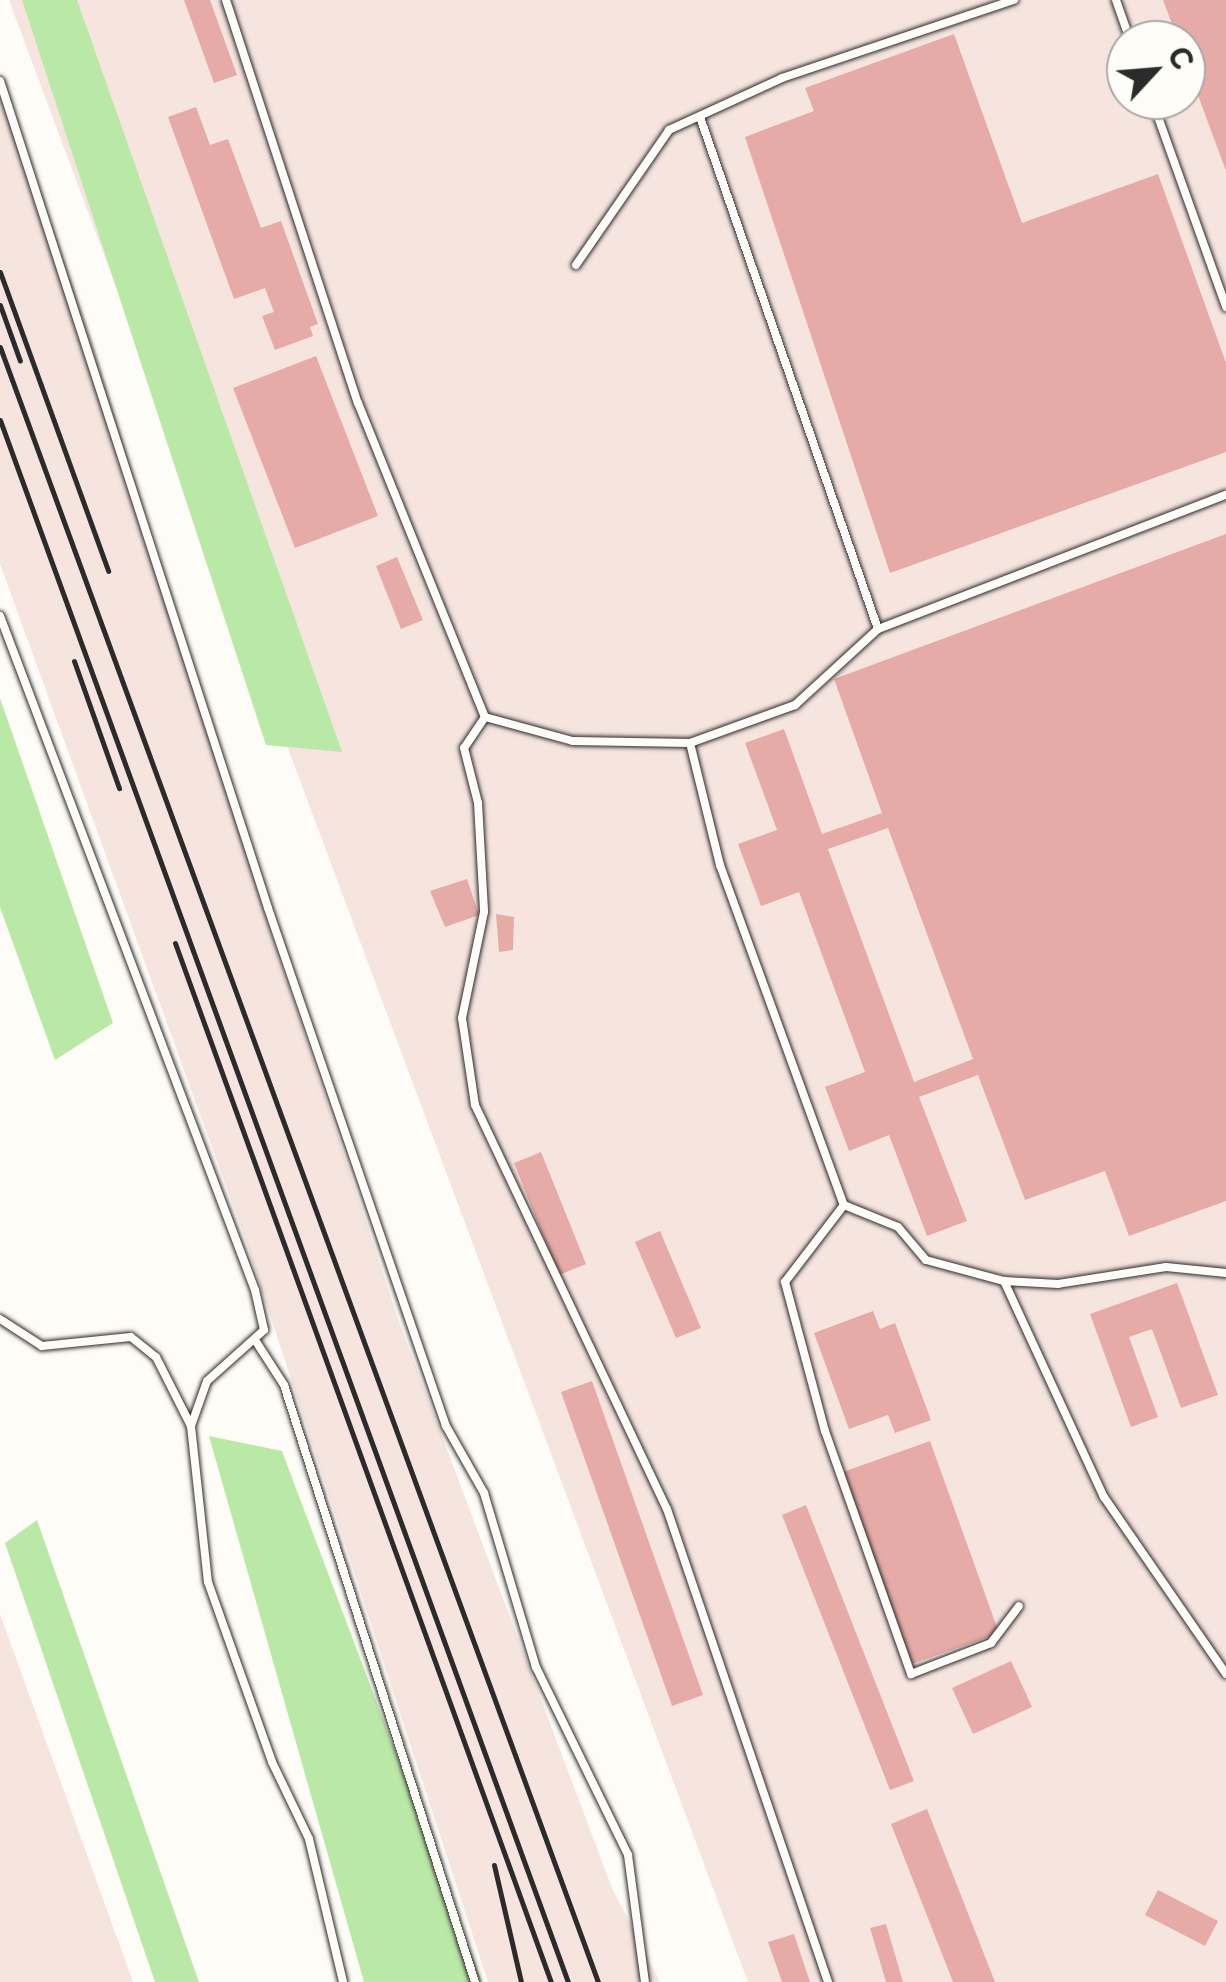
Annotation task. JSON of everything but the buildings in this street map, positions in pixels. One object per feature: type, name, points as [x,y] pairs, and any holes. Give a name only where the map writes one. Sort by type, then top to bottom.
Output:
[{"type":"lane","points":[[226,0],[358,403],[485,717]]},
{"type":"lane","points":[[576,264],[669,130],[782,78],[1014,0]]},
{"type":"lane","points":[[0,80],[268,908],[446,1426],[484,1493],[536,1666],[628,1854],[645,1982]]},
{"type":"lane","points":[[700,118],[878,629]]},
{"type":"lane","points":[[1159,120],[1226,308]]},
{"type":"lane","points":[[485,717],[573,741],[690,743],[795,705],[878,629],[1226,495]]},
{"type":"lane","points":[[0,616],[255,1290],[264,1330],[207,1382],[191,1426]]},
{"type":"lane","points":[[485,717],[464,748],[478,803],[484,912],[462,1018],[475,1105],[667,1509],[828,1982]]},
{"type":"lane","points":[[690,743],[720,865],[844,1205],[898,1227],[926,1260],[1004,1281],[1058,1284],[1166,1267],[1226,1272]]},
{"type":"lane","points":[[844,1205],[785,1282],[825,1432],[911,1674],[991,1643],[1020,1606]]},
{"type":"lane","points":[[1004,1281],[1104,1497],[1226,1674]]},
{"type":"lane","points":[[0,1318],[42,1346],[131,1338],[156,1357],[191,1426],[208,1582],[272,1762],[309,1839],[343,1982]]},
{"type":"lane","points":[[254,1340],[284,1384],[475,1982]]},
{"type":"shaded area","points":[[9,0],[1226,0],[1226,1982],[748,1982]]},
{"type":"shaded area","points":[[0,74],[94,345],[268,923],[399,1322],[612,1888],[660,1982],[488,1982],[244,1235],[0,564]]},
{"type":"shaded area","points":[[0,1614],[133,1982],[0,1982]]},
{"type":"green space","points":[[22,0],[77,0],[342,752],[266,745]]},
{"type":"green space","points":[[0,698],[113,1023],[55,1060],[0,907]]},
{"type":"green space","points":[[209,1436],[282,1451],[482,1982],[364,1982]]},
{"type":"green space","points":[[37,1520],[199,1982],[155,1982],[5,1543]]},
{"type":"railway","points":[[0,272],[108,571]]},
{"type":"railway","points":[[0,305],[20,361]]},
{"type":"railway","points":[[0,347],[598,1982]]},
{"type":"railway","points":[[0,420],[568,1982]]},
{"type":"railway","points":[[74,661],[119,788]]},
{"type":"railway","points":[[175,943],[551,1982]]},
{"type":"railway","points":[[494,1865],[521,1982]]}]
